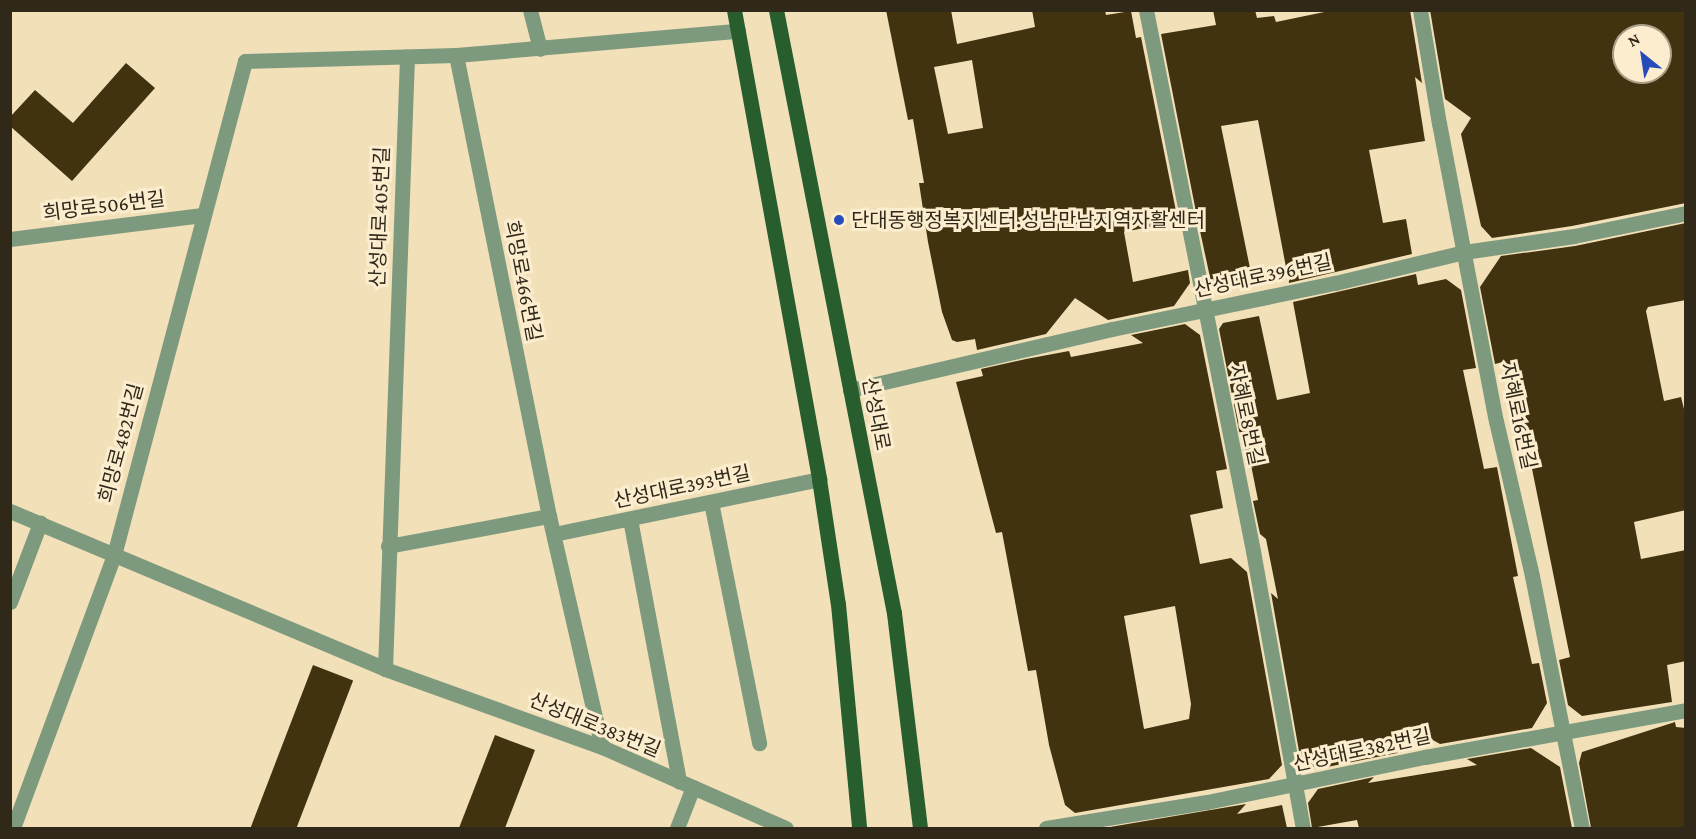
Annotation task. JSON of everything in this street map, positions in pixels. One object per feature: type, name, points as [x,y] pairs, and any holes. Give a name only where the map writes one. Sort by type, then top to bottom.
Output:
[{"type":"main road","points":[[734,10],[819,479],[838,604],[860,828]]},
{"type":"main road","name":"산성대로","points":[[776,10],[894,613],[920,828]]},
{"type":"street","points":[[530,10],[540,49]]},
{"type":"street","name":"자혜로8번길","points":[[1146,10],[1253,551],[1303,828]]},
{"type":"street","name":"자혜로16번길","points":[[1420,10],[1464,252],[1582,828]]},
{"type":"street","points":[[407,56],[540,49],[738,31]]},
{"type":"street","name":"희망로466번길","points":[[456,55],[549,516],[602,747]]},
{"type":"street","name":"희망로482번길","points":[[14,828],[114,555],[245,61],[407,56]]},
{"type":"street","name":"산성대로405번길","points":[[387,546],[407,56]]},
{"type":"street","name":"산성대로396번길","points":[[850,390],[1464,252],[1574,236],[1686,213]]},
{"type":"street","name":"희망로506번길","points":[[10,239],[203,215]]},
{"type":"street","name":"산성대로393번길","points":[[554,534],[819,479]]},
{"type":"street","points":[[711,502],[759,743]]},
{"type":"street","name":"산성대로383번길","points":[[10,511],[385,669],[602,747],[786,828]]},
{"type":"street","points":[[385,669],[387,546],[549,516]]},
{"type":"street","points":[[630,519],[686,784],[677,828]]},
{"type":"street","points":[[10,602],[40,523]]},
{"type":"street","name":"산성대로382번길","points":[[1046,828],[1295,785],[1425,757],[1686,710]]},
{"type":"building","points":[[886,10],[951,10],[957,44],[1035,27],[1032,10],[1105,10],[1106,15],[1131,11],[1136,38],[1141,37],[1178,221],[1124,232],[1133,282],[1188,270],[1190,283],[1174,306],[1108,320],[1075,298],[1046,334],[977,350],[975,339],[957,342],[952,340],[942,312],[928,242],[919,183],[924,183],[913,119],[908,120]],"holes":[[[972,60],[983,128],[948,134],[934,67]]]},
{"type":"building","points":[[1213,10],[1255,10],[1257,18],[1274,16],[1276,22],[1334,10],[1410,10],[1422,83],[1415,77],[1425,141],[1369,150],[1383,223],[1406,219],[1412,254],[1289,283],[1258,120],[1221,126],[1252,278],[1214,286],[1211,282],[1197,217],[1161,34],[1216,25]]},
{"type":"building","points":[[1430,10],[1686,10],[1686,203],[1572,226],[1492,238],[1481,226],[1461,134],[1471,118],[1445,99]]},
{"type":"building","points":[[126,63],[155,88],[72,181],[10,126],[10,117],[35,90],[73,123]]},
{"type":"building","points":[[1686,223],[1686,300],[1648,307],[1646,311],[1664,401],[1681,397],[1686,417],[1686,510],[1634,522],[1641,559],[1686,550],[1686,661],[1667,665],[1672,702],[1582,716],[1568,705],[1559,660],[1570,657],[1528,449],[1520,450],[1516,430],[1527,414],[1513,401],[1503,362],[1495,364],[1480,287],[1501,256],[1575,246]]},
{"type":"building","points":[[1416,274],[1418,285],[1446,279],[1461,290],[1476,368],[1463,370],[1484,469],[1497,467],[1518,576],[1513,577],[1532,664],[1539,663],[1547,703],[1532,728],[1440,744],[1422,734],[1402,752],[1317,769],[1300,757],[1271,593],[1278,599],[1266,539],[1260,534],[1253,501],[1258,500],[1251,465],[1246,466],[1219,329],[1223,323],[1259,316],[1277,400],[1310,393],[1293,302]]},
{"type":"building","points":[[1185,324],[1200,335],[1227,469],[1216,471],[1223,508],[1190,515],[1200,564],[1231,558],[1247,572],[1282,765],[1269,779],[1075,813],[1065,805],[1049,745],[1036,670],[1028,671],[1002,532],[996,533],[956,382],[983,376],[981,369],[1026,359],[1069,351],[1071,357],[1143,343],[1131,335]],"holes":[[[1175,606],[1191,704],[1189,719],[1144,729],[1124,616]]]},
{"type":"building","points":[[313,665],[353,680],[296,828],[250,828]]},
{"type":"building","points":[[1675,722],[1676,727],[1686,728],[1686,828],[1591,828],[1579,763],[1582,752]]},
{"type":"building","points":[[495,735],[535,750],[505,828],[459,828]]},
{"type":"building","points":[[1531,748],[1560,767],[1572,828],[1359,828],[1357,820],[1312,828],[1308,803],[1318,789],[1374,777],[1368,783],[1477,765],[1467,759]]},
{"type":"building","points":[[1246,804],[1237,814],[1282,805],[1287,828],[1104,828]]},
{"type":"place","name":"단대동행정복지센터.성남만남지역자활센터","points":[[839,220]]}]
